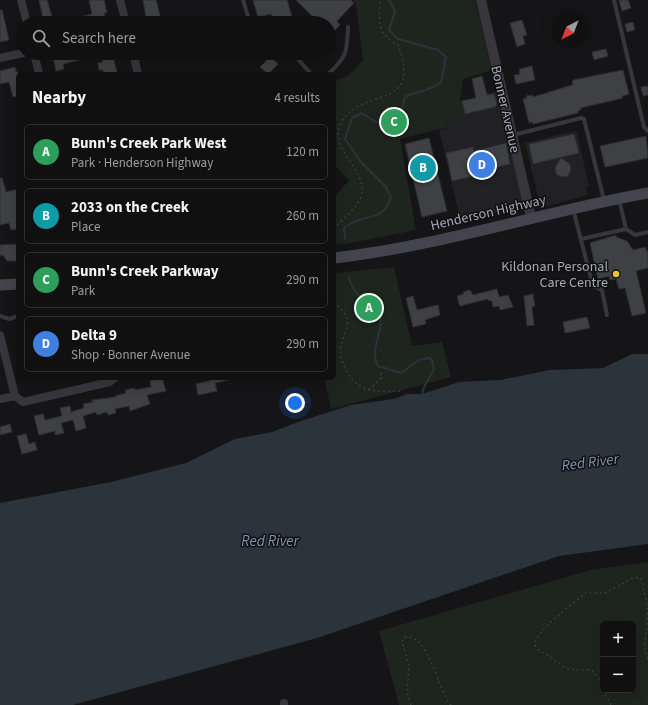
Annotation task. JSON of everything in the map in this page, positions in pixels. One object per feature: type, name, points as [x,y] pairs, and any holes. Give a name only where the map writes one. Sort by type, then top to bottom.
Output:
[{"type":"main road","name":"Henderson Highway","points":[[336,258],[406,246],[604,200],[648,193]]},
{"type":"main road","points":[[0,285],[16,284]]},
{"type":"street","points":[[21,0],[24,16]]},
{"type":"street","points":[[120,0],[124,16]]},
{"type":"street","name":"Bonner Avenue","points":[[480,0],[532,217]]},
{"type":"street","points":[[0,58],[16,55]]},
{"type":"street","points":[[36,60],[39,72]]},
{"type":"street","points":[[135,60],[138,72]]},
{"type":"street","points":[[0,335],[15,396],[24,402],[110,382],[112,380]]},
{"type":"street","points":[[0,399],[15,396]]},
{"type":"lane","points":[[243,0],[248,16]]},
{"type":"lane","points":[[614,0],[643,123],[648,131]]},
{"type":"lane","points":[[330,72],[343,60],[348,45],[348,27]]},
{"type":"lane","points":[[299,60],[309,72]]},
{"type":"lane","points":[[513,135],[581,118],[584,119],[604,200]]},
{"type":"lane","points":[[619,198],[626,229],[635,235],[648,232]]},
{"type":"lane","points":[[573,208],[593,286],[602,290],[607,315]]},
{"type":"lane","points":[[581,239],[626,229]]},
{"type":"lane","points":[[0,316],[9,319],[16,317]]},
{"type":"path","points":[[336,226],[342,218],[356,207],[362,196],[362,186],[358,174],[339,140],[338,132],[341,123],[348,114],[357,107],[396,90],[403,83],[405,70],[398,45],[389,40],[380,28],[380,0]]},
{"type":"path","points":[[336,304],[345,315],[347,322],[342,340],[340,357],[353,382],[361,388],[369,390],[402,391]]},
{"type":"path","points":[[369,390],[381,378],[381,373]]},
{"type":"path","points":[[600,682],[598,677],[591,670],[568,670],[538,650],[535,644],[536,637],[586,593],[605,594],[635,577],[641,579],[646,596],[647,618],[644,647],[648,660]]},
{"type":"path","points":[[411,705],[407,692],[409,666],[402,641],[405,637],[411,637],[418,640],[426,652],[445,698],[451,705]]},
{"type":"path","points":[[605,693],[611,705]]},
{"type":"shaded area","points":[[353,0],[475,0],[492,70],[463,79],[460,101],[464,117],[454,119],[455,125],[400,139],[416,230],[345,244],[336,244],[336,195],[349,181],[336,166],[336,81],[349,75],[363,60],[356,5]]},
{"type":"shaded area","points":[[499,91],[525,205],[461,222],[439,130],[455,125],[454,119],[463,117],[460,101]]},
{"type":"shaded area","points":[[574,131],[577,133],[589,187],[586,187],[588,195],[541,208],[525,143]]},
{"type":"shaded area","points":[[394,267],[412,346],[442,342],[451,377],[331,409],[324,380],[336,380],[336,273]]},
{"type":"shaded area","points":[[648,562],[648,705],[399,705],[379,631],[591,570]]},
{"type":"water","name":"Red River","points":[[632,354],[648,354],[648,544],[559,556],[317,638],[73,705],[0,705],[0,503],[111,482],[186,463],[235,439],[272,432],[351,405],[394,399],[407,394],[422,394],[459,382],[500,380],[550,370],[603,368]]},
{"type":"building","points":[[39,0],[47,0],[52,16],[42,16]]},
{"type":"building","points":[[89,0],[104,0],[107,13],[104,13],[104,16],[84,16],[92,14]]},
{"type":"building","points":[[143,0],[156,0],[160,16],[146,16]]},
{"type":"building","points":[[253,0],[287,0],[292,16],[272,16],[271,14],[258,16]]},
{"type":"building","points":[[296,0],[351,0],[354,3],[337,21],[340,25],[336,29],[336,16],[312,16]]},
{"type":"building","points":[[619,0],[628,0],[631,8],[622,11]]},
{"type":"building","points":[[0,10],[2,10],[9,40],[0,42]]},
{"type":"building","points":[[522,20],[527,35],[523,36],[525,44],[517,47],[510,23]]},
{"type":"building","points":[[633,22],[635,30],[627,32],[625,24]]},
{"type":"building","points":[[606,49],[608,56],[594,60],[592,52]]},
{"type":"building","points":[[54,60],[79,60],[63,64],[64,69],[56,71]]},
{"type":"building","points":[[103,60],[114,60],[117,72],[104,72],[103,70],[99,70],[98,63],[103,62]]},
{"type":"building","points":[[267,60],[273,60],[278,64],[270,72],[266,72],[260,67]]},
{"type":"building","points":[[532,66],[535,80],[516,84],[514,75],[520,74],[519,69]]},
{"type":"building","points":[[15,67],[16,96],[13,97],[9,82],[0,84],[0,71]]},
{"type":"building","points":[[623,70],[629,94],[622,96],[623,98],[580,108],[581,110],[578,111],[578,113],[533,124],[532,122],[529,123],[523,99],[527,98],[526,96],[532,95],[533,97],[572,85],[573,80]]},
{"type":"building","points":[[482,76],[487,95],[494,94],[497,104],[495,107],[465,114],[462,101],[476,98],[472,79]]},
{"type":"building","points":[[648,86],[648,95],[643,96],[641,87]]},
{"type":"building","points":[[574,134],[579,153],[533,164],[529,144]]},
{"type":"building","points":[[646,136],[648,158],[605,167],[600,146]]},
{"type":"building","points":[[429,138],[447,211],[422,217],[405,144]]},
{"type":"building","points":[[506,143],[510,164],[477,172],[478,175],[452,181],[446,153],[473,147],[474,151]]},
{"type":"building","points":[[561,158],[570,164],[571,170],[568,176],[562,177],[556,174],[555,168]]},
{"type":"building","points":[[0,178],[2,178],[6,192],[16,190],[16,229],[11,230],[9,223],[0,225]]},
{"type":"building","name":"Kildonan Personal Care Centre","points":[[616,235],[616,237],[627,241],[633,250],[645,247],[648,253],[648,268],[636,271],[646,313],[632,316],[625,288],[619,289],[616,279],[610,280],[609,276],[598,279],[590,243]]},
{"type":"building","points":[[16,244],[16,261],[7,261],[3,255],[0,256],[0,245]]},
{"type":"building","points":[[497,289],[499,297],[508,295],[513,307],[500,310],[499,306],[493,307],[492,301],[489,301],[488,299],[460,306],[459,304],[457,296],[464,294],[463,292],[470,290],[473,295]]},
{"type":"building","points":[[533,294],[535,306],[532,307],[534,325],[527,326],[524,296]]},
{"type":"building","points":[[413,296],[417,310],[438,305],[440,315],[425,320],[426,324],[413,327],[406,298]]},
{"type":"building","points":[[587,317],[590,328],[565,333],[563,322]]},
{"type":"building","points":[[163,380],[166,391],[147,395],[150,404],[130,411],[129,406],[115,409],[116,413],[108,415],[107,412],[97,415],[96,412],[83,416],[86,428],[76,431],[73,420],[61,423],[64,433],[55,435],[55,431],[39,435],[34,416],[43,414],[45,420],[62,416],[60,408],[70,406],[71,412],[84,408],[83,404],[93,402],[92,400],[116,397],[115,396],[126,393],[125,390],[151,387],[150,381]]},
{"type":"building","points":[[228,380],[215,383],[217,391],[198,395],[196,384],[210,381]]},
{"type":"building","points":[[10,424],[12,432],[0,435],[0,427]]},
{"type":"building","points":[[26,434],[29,444],[35,442],[37,450],[22,454],[17,436]]},
{"type":"waterway","points":[[345,238],[344,228],[351,223],[372,217],[383,211],[388,205],[391,197],[385,186],[360,161],[345,139],[352,118],[362,113],[376,122],[394,120],[401,113],[405,97],[433,87],[441,82],[446,57],[438,50],[398,39],[389,30],[395,11],[389,0]]},
{"type":"waterway","points":[[349,276],[350,282],[356,292],[366,302],[381,313],[381,326],[375,353],[378,366],[401,373],[419,360],[428,358],[432,360],[434,369],[424,387],[422,394]]},
{"type":"place","name":"Bunn's Creek Parkway","points":[[394,122]]},
{"type":"place","name":"Delta 9","points":[[482,165]]},
{"type":"place","name":"2033 on the Creek","points":[[423,168]]},
{"type":"place","name":"Kildonan Personal Care Centre","points":[[616,274]]},
{"type":"place","name":"Bunn's Creek Park West","points":[[369,308]]}]
